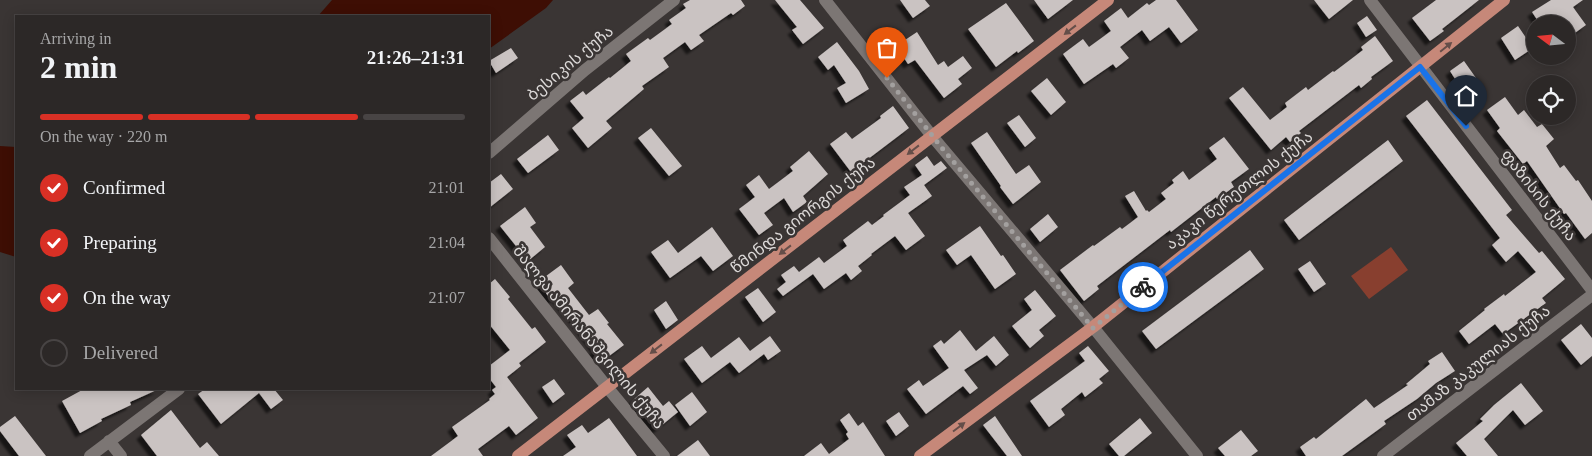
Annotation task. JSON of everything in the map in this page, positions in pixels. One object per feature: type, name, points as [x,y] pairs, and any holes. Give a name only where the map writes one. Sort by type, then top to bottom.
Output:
[{"type":"main road","name":"წმინდა გიორგის ქუჩა","points":[[518,456],[1108,0]]},
{"type":"main road","name":"აკაკი წერეთლის ქუჩა","points":[[926,454],[1093,328],[1504,0]]},
{"type":"street","name":"ბესიკის ქუჩა","points":[[490,152],[586,70],[674,0]]},
{"type":"street","points":[[825,0],[932,136],[1093,328],[1197,456]]},
{"type":"street","name":"ფაზისის ქუჩა","points":[[1370,0],[1592,290]]},
{"type":"street","name":"შალვა ამირანაშვილის ქუჩა","points":[[490,239],[664,456]]},
{"type":"street","name":"თამაზ კაკულიას ქუჩა","points":[[1383,456],[1592,295]]},
{"type":"street","points":[[90,456],[178,390]]},
{"type":"street","points":[[109,441],[121,456]]},
{"type":"shaded area","points":[[332,0],[553,0],[546,8],[490,48],[490,15],[319,15]]},
{"type":"shaded area","points":[[0,146],[15,147],[15,257],[0,252]]},
{"type":"shaded area","points":[[1391,247],[1408,270],[1369,299],[1351,276]]},
{"type":"building","points":[[690,0],[741,0],[745,6],[733,15],[731,13],[699,35],[704,41],[691,50],[685,42],[663,58],[669,67],[642,86],[644,89],[606,121],[612,128],[588,148],[572,128],[584,118],[570,101],[583,91],[586,95],[631,61],[626,54],[672,24],[669,20],[686,8],[683,4]]},
{"type":"building","points":[[775,0],[800,0],[824,28],[803,44],[792,30],[797,27]]},
{"type":"building","points":[[900,0],[925,0],[930,6],[913,18]]},
{"type":"building","points":[[1034,0],[1073,0],[1048,19]]},
{"type":"building","points":[[1156,0],[1176,0],[1198,30],[1181,43],[1169,27],[1150,41],[1142,30],[1120,47],[1129,58],[1116,68],[1113,64],[1084,84],[1063,54],[1083,39],[1089,47],[1111,31],[1104,21],[1121,8],[1128,18],[1147,3],[1149,5]]},
{"type":"building","points":[[1314,0],[1353,0],[1329,19]]},
{"type":"building","points":[[1436,0],[1479,0],[1442,29],[1444,31],[1430,41],[1412,18]]},
{"type":"building","points":[[1551,0],[1583,0],[1573,7],[1586,25],[1576,32],[1576,15],[1534,15],[1532,12]]},
{"type":"building","points":[[1006,3],[1034,41],[996,67],[968,29]]},
{"type":"building","points":[[1367,16],[1377,30],[1366,37],[1357,23]]},
{"type":"building","points":[[1518,26],[1526,38],[1526,53],[1515,60],[1501,38]]},
{"type":"building","points":[[917,32],[938,65],[944,61],[948,67],[963,56],[972,68],[958,79],[962,84],[944,98],[915,60],[908,64],[896,46]]},
{"type":"building","points":[[1375,36],[1393,61],[1371,77],[1372,79],[1361,88],[1359,85],[1299,131],[1301,133],[1290,142],[1286,137],[1271,150],[1229,98],[1243,87],[1270,120],[1287,107],[1285,103],[1306,87],[1308,90],[1334,72],[1363,50],[1361,47]]},
{"type":"building","points":[[837,42],[859,71],[869,89],[846,103],[837,88],[846,83],[834,65],[828,70],[818,57]]},
{"type":"building","points":[[511,48],[518,58],[496,73],[490,60]]},
{"type":"building","points":[[1464,61],[1481,85],[1466,96],[1450,71]]},
{"type":"building","points":[[1047,78],[1066,102],[1051,115],[1031,91]]},
{"type":"building","points":[[1505,97],[1518,115],[1524,110],[1526,113],[1526,125],[1535,125],[1537,127],[1543,125],[1554,139],[1546,146],[1560,168],[1564,165],[1576,181],[1578,180],[1592,201],[1592,233],[1585,239],[1566,213],[1564,214],[1527,161],[1523,164],[1497,131],[1500,128],[1487,110]]},
{"type":"building","points":[[1427,100],[1512,210],[1506,215],[1539,253],[1542,251],[1565,279],[1542,298],[1546,303],[1503,334],[1495,324],[1469,344],[1459,331],[1484,309],[1504,294],[1505,296],[1536,272],[1518,251],[1506,262],[1492,245],[1500,238],[1406,116]]},
{"type":"building","points":[[893,106],[909,128],[851,172],[830,144],[846,132],[852,139],[881,118],[880,116]]},
{"type":"building","points":[[1019,115],[1036,138],[1025,147],[1007,123]]},
{"type":"building","points":[[651,128],[682,166],[669,176],[638,138]]},
{"type":"building","points":[[987,132],[1016,174],[1029,165],[1041,182],[1013,204],[971,143]]},
{"type":"building","points":[[548,135],[559,150],[528,173],[517,159]]},
{"type":"building","points":[[1224,137],[1249,169],[1231,182],[1234,187],[1217,199],[1216,197],[1171,232],[1170,230],[1097,286],[1099,289],[1084,301],[1060,270],[1093,245],[1120,227],[1122,229],[1138,217],[1125,196],[1134,191],[1146,211],[1149,212],[1166,199],[1161,193],[1174,183],[1172,180],[1183,171],[1189,180],[1217,159],[1209,148]]},
{"type":"building","points":[[1388,140],[1403,161],[1299,240],[1284,220]]},
{"type":"building","points":[[809,151],[828,174],[803,196],[807,202],[793,212],[784,198],[764,213],[773,225],[759,235],[739,209],[755,197],[746,185],[759,175],[769,189],[793,171],[790,167]]},
{"type":"building","points":[[927,156],[934,166],[941,161],[947,168],[924,185],[932,196],[908,213],[925,236],[906,250],[895,236],[858,266],[862,271],[851,280],[846,273],[824,289],[813,274],[783,296],[777,289],[786,282],[781,275],[794,266],[799,272],[819,257],[824,263],[847,246],[843,240],[868,221],[872,225],[910,195],[904,187],[922,175],[915,165]]},
{"type":"building","points":[[501,174],[513,189],[490,207],[490,182]]},
{"type":"building","points":[[525,207],[536,223],[530,227],[545,247],[528,261],[500,226]]},
{"type":"building","points":[[1048,214],[1058,227],[1040,242],[1030,229]]},
{"type":"building","points":[[980,226],[1016,274],[995,289],[971,255],[957,265],[946,250]]},
{"type":"building","points":[[712,227],[733,256],[713,271],[701,256],[670,278],[651,252],[668,240],[678,253]]},
{"type":"building","points":[[1250,250],[1264,269],[1156,349],[1142,331]]},
{"type":"building","points":[[1310,261],[1326,284],[1314,292],[1298,269]]},
{"type":"building","points":[[561,265],[574,283],[568,288],[589,315],[598,309],[624,345],[601,362],[593,351],[596,349],[569,312],[556,297],[551,300],[538,282]]},
{"type":"building","points":[[495,279],[532,329],[535,327],[546,342],[519,363],[521,366],[507,377],[538,418],[516,435],[509,426],[478,449],[483,456],[431,456],[458,436],[452,427],[490,400],[495,394],[492,390],[496,387],[490,379],[490,365],[510,350],[490,325],[490,283]]},
{"type":"building","points":[[758,288],[776,312],[763,322],[745,297]]},
{"type":"building","points":[[1035,290],[1056,316],[1039,330],[1044,336],[1030,348],[1012,326],[1032,310],[1024,299]]},
{"type":"building","points":[[666,301],[678,320],[666,329],[654,310]]},
{"type":"building","points":[[1581,324],[1592,338],[1592,356],[1581,365],[1561,340]]},
{"type":"building","points":[[960,330],[976,351],[994,336],[1009,355],[996,366],[987,355],[964,370],[978,388],[970,394],[963,386],[926,414],[907,389],[919,380],[923,386],[949,368],[933,346],[941,340],[944,344]]},
{"type":"building","points":[[770,336],[781,351],[768,360],[764,354],[739,373],[730,362],[702,383],[684,359],[702,346],[711,358],[739,337],[750,351]]},
{"type":"building","points":[[1088,346],[1109,371],[1099,379],[1103,383],[1085,397],[1082,392],[1061,409],[1065,415],[1049,427],[1030,401],[1085,361],[1079,353]]},
{"type":"building","points":[[1442,352],[1455,371],[1384,421],[1386,424],[1342,456],[1306,456],[1300,447],[1314,437],[1316,439],[1366,399],[1374,408],[1408,385],[1406,384],[1430,364],[1428,361]]},
{"type":"building","points":[[554,379],[565,394],[553,403],[542,387]]},
{"type":"building","points":[[1521,383],[1543,411],[1525,425],[1513,410],[1484,439],[1498,456],[1467,456],[1456,443],[1483,421],[1480,419],[1494,405]]},
{"type":"building","points":[[648,387],[663,406],[669,401],[678,412],[656,430],[632,401]]},
{"type":"building","points":[[82,390],[157,390],[130,402],[131,405],[101,419],[102,421],[80,433],[62,401]]},
{"type":"building","points":[[204,390],[275,390],[283,400],[271,409],[259,393],[221,424],[198,394]]},
{"type":"building","points":[[692,392],[707,412],[690,426],[675,405]]},
{"type":"building","points":[[171,410],[200,448],[207,442],[219,456],[157,456],[141,435]]},
{"type":"building","points":[[899,412],[909,426],[896,436],[886,421]]},
{"type":"building","points":[[849,413],[858,426],[863,422],[885,456],[804,456],[821,443],[829,454],[849,439],[846,434],[848,432],[840,420]]},
{"type":"building","points":[[15,416],[46,456],[19,456],[0,431],[0,427]]},
{"type":"building","points":[[995,416],[1022,456],[1007,456],[983,425]]},
{"type":"building","points":[[609,418],[637,456],[563,456],[576,447],[567,435],[582,425],[588,433]]},
{"type":"building","points":[[1140,418],[1152,433],[1124,456],[1119,456],[1109,444]]},
{"type":"building","points":[[1241,430],[1258,451],[1251,456],[1225,456],[1218,448]]},
{"type":"building","points":[[698,440],[710,456],[677,456]]},
{"type":"way so far","points":[[887,78],[942,148],[1093,328],[1143,287]]},
{"type":"route","points":[[1143,287],[1420,67],[1466,126]]}]
